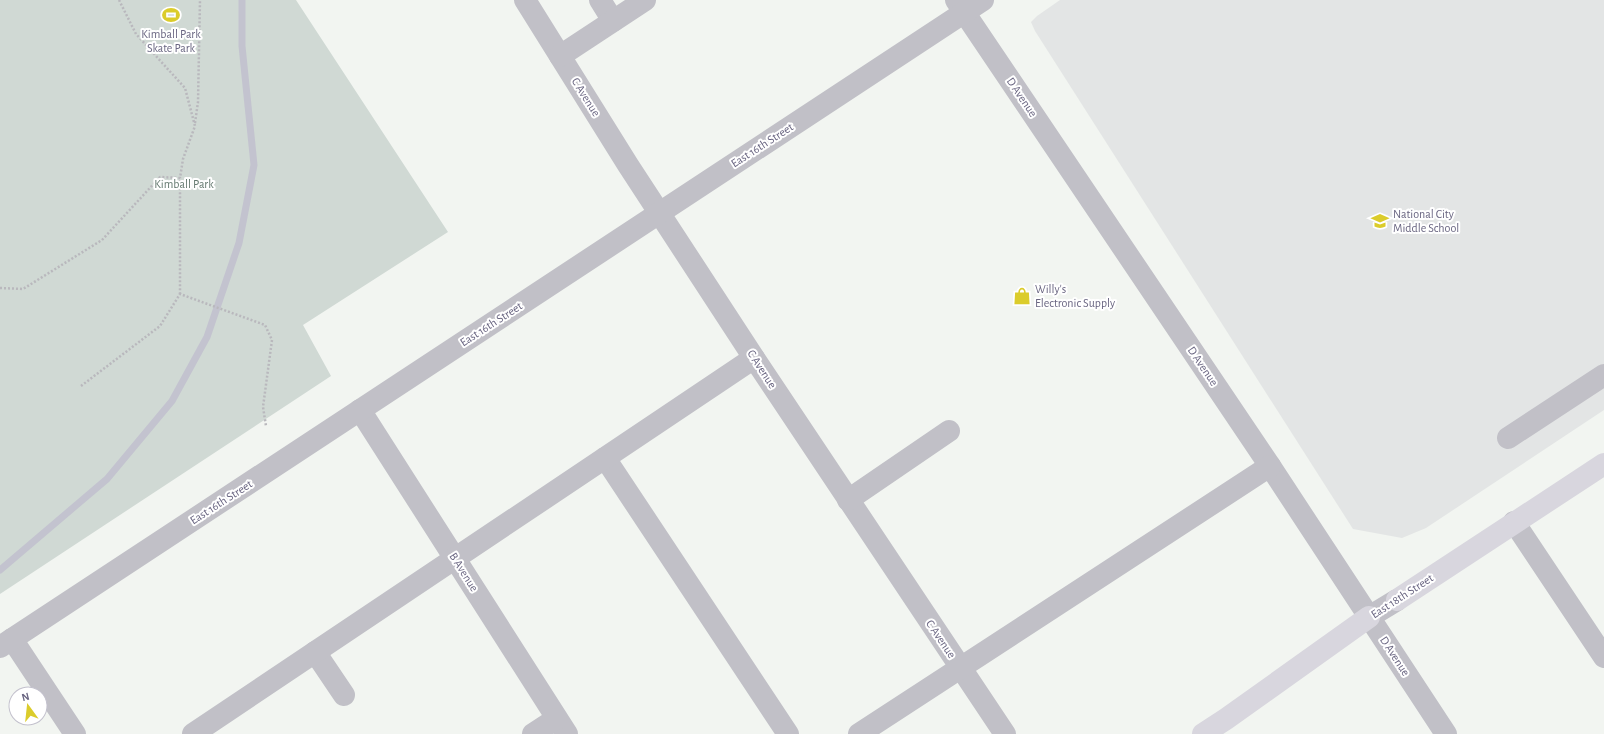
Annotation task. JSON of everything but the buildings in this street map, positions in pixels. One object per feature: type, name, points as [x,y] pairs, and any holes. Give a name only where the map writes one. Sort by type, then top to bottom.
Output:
[{"type":"main road","name":"East 18th Street","points":[[1397,600],[1604,464]]},
{"type":"main road","name":"East 18th Street","points":[[1213,731],[1369,617]]},
{"type":"street","name":"C Avenue","points":[[525,0],[659,213],[848,500],[1005,734]]},
{"type":"street","points":[[600,0],[614,21]]},
{"type":"street","points":[[560,56],[645,0]]},
{"type":"street","name":"East 16th Street","points":[[6,643],[933,32],[960,6],[983,0]]},
{"type":"street","name":"D Avenue","points":[[960,6],[1270,466],[1446,734]]},
{"type":"street","points":[[193,734],[754,358]]},
{"type":"street","points":[[1508,438],[1604,375]]},
{"type":"street","name":"B Avenue","points":[[360,410],[561,726]]},
{"type":"street","points":[[848,500],[949,431]]},
{"type":"street","points":[[605,458],[788,734]]},
{"type":"street","points":[[859,734],[1270,466]]},
{"type":"street","points":[[1514,522],[1604,657]]},
{"type":"street","name":"East 18th Street","points":[[1369,617],[1397,600]]},
{"type":"street","points":[[6,643],[76,734]]},
{"type":"street","points":[[315,652],[344,695]]},
{"type":"street","points":[[533,734],[561,726]]},
{"type":"path","points":[[119,0],[136,34],[185,88],[195,126]]},
{"type":"path","points":[[81,386],[160,326],[180,294],[180,178],[182,159],[195,126],[198,102],[200,0]]},
{"type":"path","points":[[0,288],[23,289],[30,285],[102,240],[160,177],[180,178]]},
{"type":"path","points":[[180,294],[265,325],[272,340],[263,407],[266,426]]},
{"type":"shaded area","name":"National City Middle School","points":[[1060,0],[1604,0],[1604,410],[1426,528],[1402,538],[1353,529],[1035,31],[1031,22]]},
{"type":"green space","name":"Kimball Park","points":[[0,0],[296,0],[448,232],[303,325],[331,376],[0,594]]},
{"type":"waterway","points":[[0,570],[107,479],[172,401],[207,337],[239,243],[254,165],[242,46],[242,0]]},
{"type":"place","name":"Kimball Park Skate Park","points":[[171,15]]},
{"type":"place","name":"National City Middle School","points":[[1380,221]]},
{"type":"place","name":"Willy's Electronic Supply","points":[[1022,296]]}]
